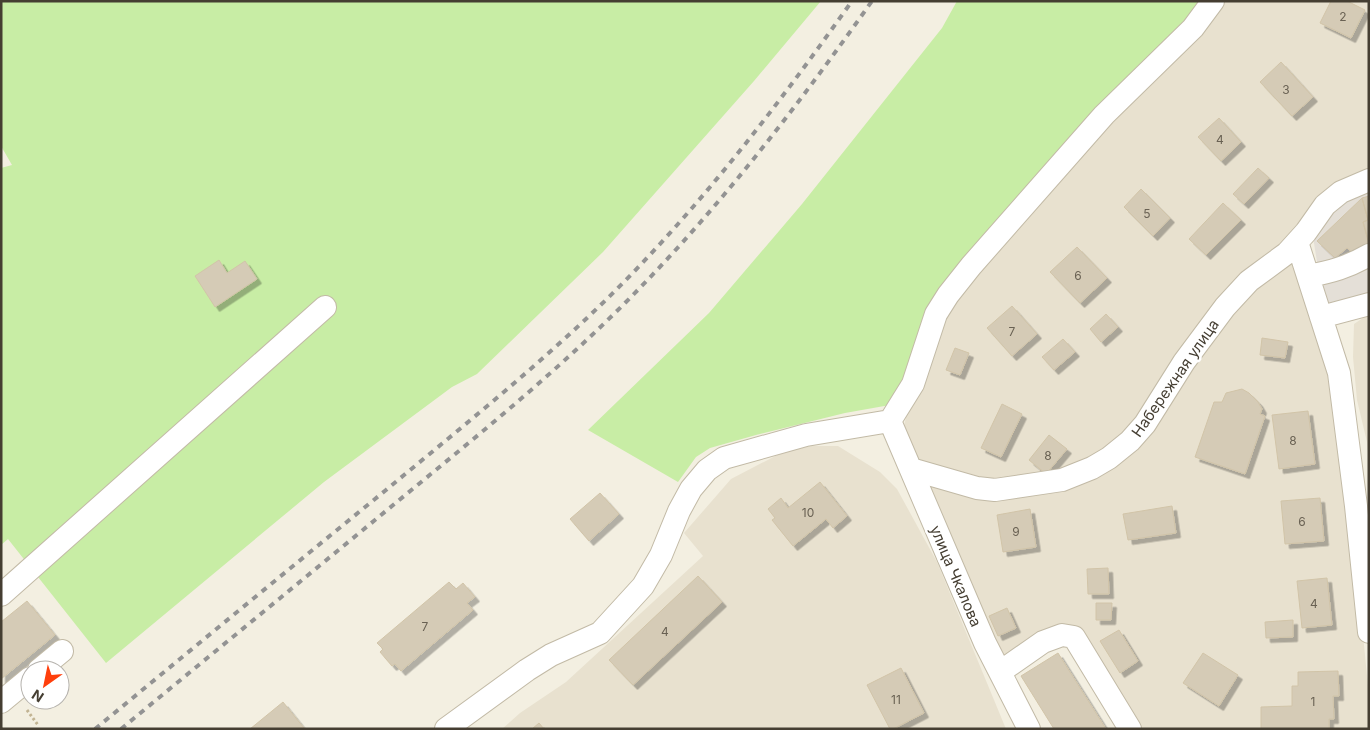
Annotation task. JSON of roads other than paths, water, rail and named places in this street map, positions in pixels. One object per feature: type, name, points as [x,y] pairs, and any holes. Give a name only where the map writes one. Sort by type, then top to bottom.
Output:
[{"type":"street","points":[[446,729],[527,670],[551,655],[600,633],[643,586],[662,555],[679,511],[691,489],[707,470],[724,458],[740,452],[806,436],[890,421],[913,384],[936,314],[948,295],[971,266],[1104,115],[1193,28],[1213,1]]},
{"type":"street","name":"Набережная улица","points":[[910,469],[977,488],[995,490],[1062,480],[1092,468],[1109,458],[1130,441],[1145,424],[1184,362],[1225,307],[1249,281],[1287,253],[1325,205],[1341,192],[1369,180]]},
{"type":"street","points":[[1297,242],[1339,373],[1356,506],[1369,632]]},
{"type":"street","points":[[1308,276],[1331,272],[1369,255]]},
{"type":"street","points":[[1321,317],[1369,304]]},
{"type":"street","points":[[1,595],[325,307]]},
{"type":"street","name":"улица Чкалова","points":[[890,421],[985,643],[1029,729]]},
{"type":"street","points":[[1000,672],[1043,642],[1062,635],[1074,637],[1130,729]]},
{"type":"street","points":[[52,660],[62,651]]},
{"type":"street","points":[[1,702],[20,686]]},
{"type":"railway","points":[[95,729],[473,418],[587,318],[647,258],[709,188],[768,115],[852,1]]},
{"type":"railway","points":[[121,729],[543,380],[625,303],[724,195],[815,80],[872,1]]}]
